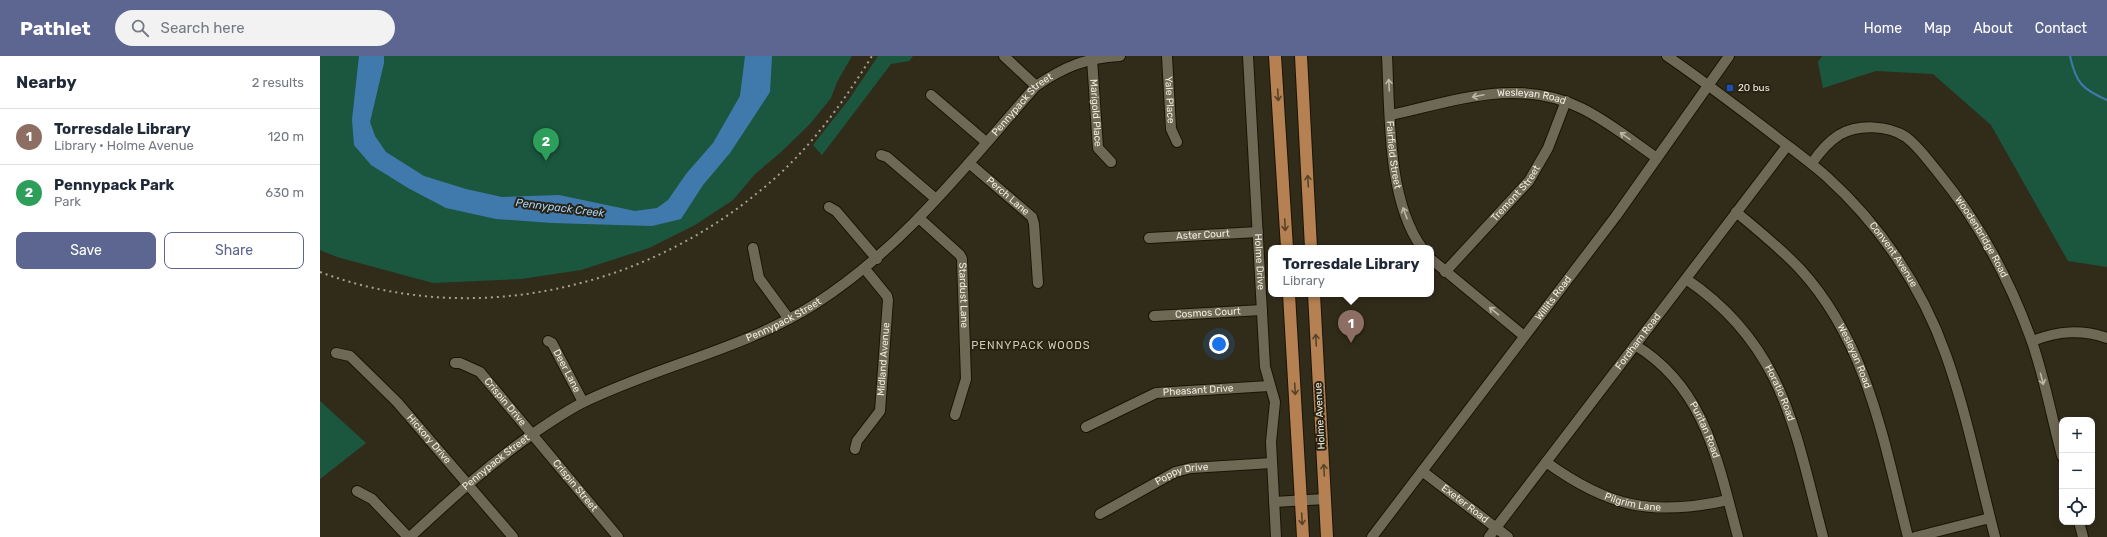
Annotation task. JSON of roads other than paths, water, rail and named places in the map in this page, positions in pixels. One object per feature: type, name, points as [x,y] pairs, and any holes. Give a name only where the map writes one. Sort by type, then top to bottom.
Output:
[{"type":"main road","points":[[1275,56],[1287,245]]},
{"type":"main road","points":[[1302,56],[1311,245]]},
{"type":"main road","points":[[1289,297],[1303,537]]},
{"type":"main road","name":"Holme Avenue","points":[[1314,297],[1327,537]]},
{"type":"street","points":[[1004,56],[1036,86]]},
{"type":"street","name":"Pennypack Street","points":[[409,537],[467,484],[502,456],[557,417],[583,402],[634,380],[734,345],[789,320],[865,269],[919,218],[1036,86],[1050,76],[1086,58],[1120,56]]},
{"type":"street","name":"Yale Place","points":[[1167,56],[1171,130],[1177,142]]},
{"type":"street","name":"Holme Drive","points":[[1248,56],[1265,367],[1269,386],[1275,402],[1271,442],[1276,537]]},
{"type":"street","name":"Fairfield Street","points":[[1387,56],[1394,168],[1397,188],[1404,212],[1420,245]]},
{"type":"street","name":"Convent Avenue","points":[[1667,56],[1709,85],[1787,146],[1812,163],[1852,201],[1872,224],[1912,282],[1927,310],[1946,354],[1959,397],[1995,537]]},
{"type":"street","name":"Willits Road","points":[[1372,537],[1657,158],[1729,56]]},
{"type":"street","name":"Marigold Place","points":[[1086,58],[1098,148],[1111,162]]},
{"type":"street","name":"Wesleyan Road","points":[[1391,115],[1492,92],[1531,93],[1566,101],[1595,115],[1657,158]]},
{"type":"street","points":[[931,95],[986,142]]},
{"type":"street","name":"Tremont Street","points":[[1445,272],[1529,181],[1548,148],[1566,101]]},
{"type":"street","name":"Woodenbridge Road","points":[[1812,163],[1820,151],[1839,135],[1854,129],[1871,128],[1888,130],[1905,137],[1920,151],[1952,190],[1975,223],[1999,264],[2032,341],[2061,453]]},
{"type":"street","name":"Fordham Road","points":[[1489,537],[1787,146]]},
{"type":"street","points":[[881,155],[887,157],[936,199]]},
{"type":"street","name":"Perch Lane","points":[[969,163],[1032,217],[1034,224],[1038,283]]},
{"type":"street","points":[[828,207],[836,211],[877,259]]},
{"type":"street","name":"Wesleyan Road","points":[[1736,212],[1771,241],[1800,270],[1838,321],[1852,348],[1874,403],[1908,537]]},
{"type":"street","name":"Stardust Lane","points":[[919,218],[960,255],[962,259],[966,379],[955,414]]},
{"type":"street","name":"Aster Court","points":[[1149,238],[1258,232]]},
{"type":"street","points":[[754,248],[759,278],[789,320]]},
{"type":"street","points":[[1434,262],[1524,336]]},
{"type":"street","name":"Midland Avenue","points":[[855,449],[857,441],[880,411],[888,300],[865,269]]},
{"type":"street","name":"Horatio Road","points":[[1686,279],[1698,287],[1732,317],[1748,335],[1774,376],[1794,425],[1823,537]]},
{"type":"street","name":"Cosmos Court","points":[[1154,316],[1262,310]]},
{"type":"street","points":[[2032,341],[2045,336],[2077,331],[2107,338]]},
{"type":"street","name":"Deer Lane","points":[[548,341],[552,343],[583,402]]},
{"type":"street","name":"Puritan Road","points":[[1635,345],[1667,369],[1695,405],[1714,446],[1738,537]]},
{"type":"street","name":"Hickory Drive","points":[[336,353],[350,356],[397,402],[513,537]]},
{"type":"street","name":"Crispin Drive","points":[[455,363],[460,363],[480,372],[531,435]]},
{"type":"street","name":"Pheasant Drive","points":[[1086,427],[1156,393],[1269,386]]},
{"type":"street","name":"Crispin Street","points":[[531,435],[618,537]]},
{"type":"street","name":"Pilgrim Lane","points":[[1546,462],[1588,490],[1608,499],[1628,504],[1661,509],[1685,508],[1728,500]]},
{"type":"street","name":"Poppy Drive","points":[[1100,514],[1175,472],[1191,468],[1272,463]]},
{"type":"street","name":"Exeter Road","points":[[1422,471],[1508,537]]},
{"type":"street","points":[[357,491],[372,499],[409,537]]},
{"type":"street","points":[[1274,502],[1325,499]]},
{"type":"street","points":[[1915,537],[1990,518]]},
{"type":"street","points":[[2080,525],[2083,537]]},
{"type":"water","name":"Pennypack Creek","points":[[359,56],[384,56],[384,63],[370,122],[375,136],[386,152],[424,176],[466,189],[502,197],[559,195],[635,211],[657,208],[668,200],[686,174],[713,143],[740,96],[745,56],[772,56],[770,92],[730,153],[703,185],[681,219],[652,226],[552,223],[496,219],[446,208],[408,188],[371,165],[354,145],[352,120]]},
{"type":"waterway","points":[[2070,56],[2075,73],[2081,84],[2107,100]]},
{"type":"railway","points":[[320,272],[377,289],[435,297],[493,297],[551,290],[608,275],[662,253],[713,225],[778,176],[822,128],[848,93],[872,56]]},
{"type":"place","name":"20 bus","points":[[1730,88]]},
{"type":"place","name":"Pennypack Park","points":[[546,161]]},
{"type":"place","name":"Torresdale Library","points":[[1351,343]]},
{"type":"district","name":"PENNYPACK WOODS","points":[[1031,345]]}]
